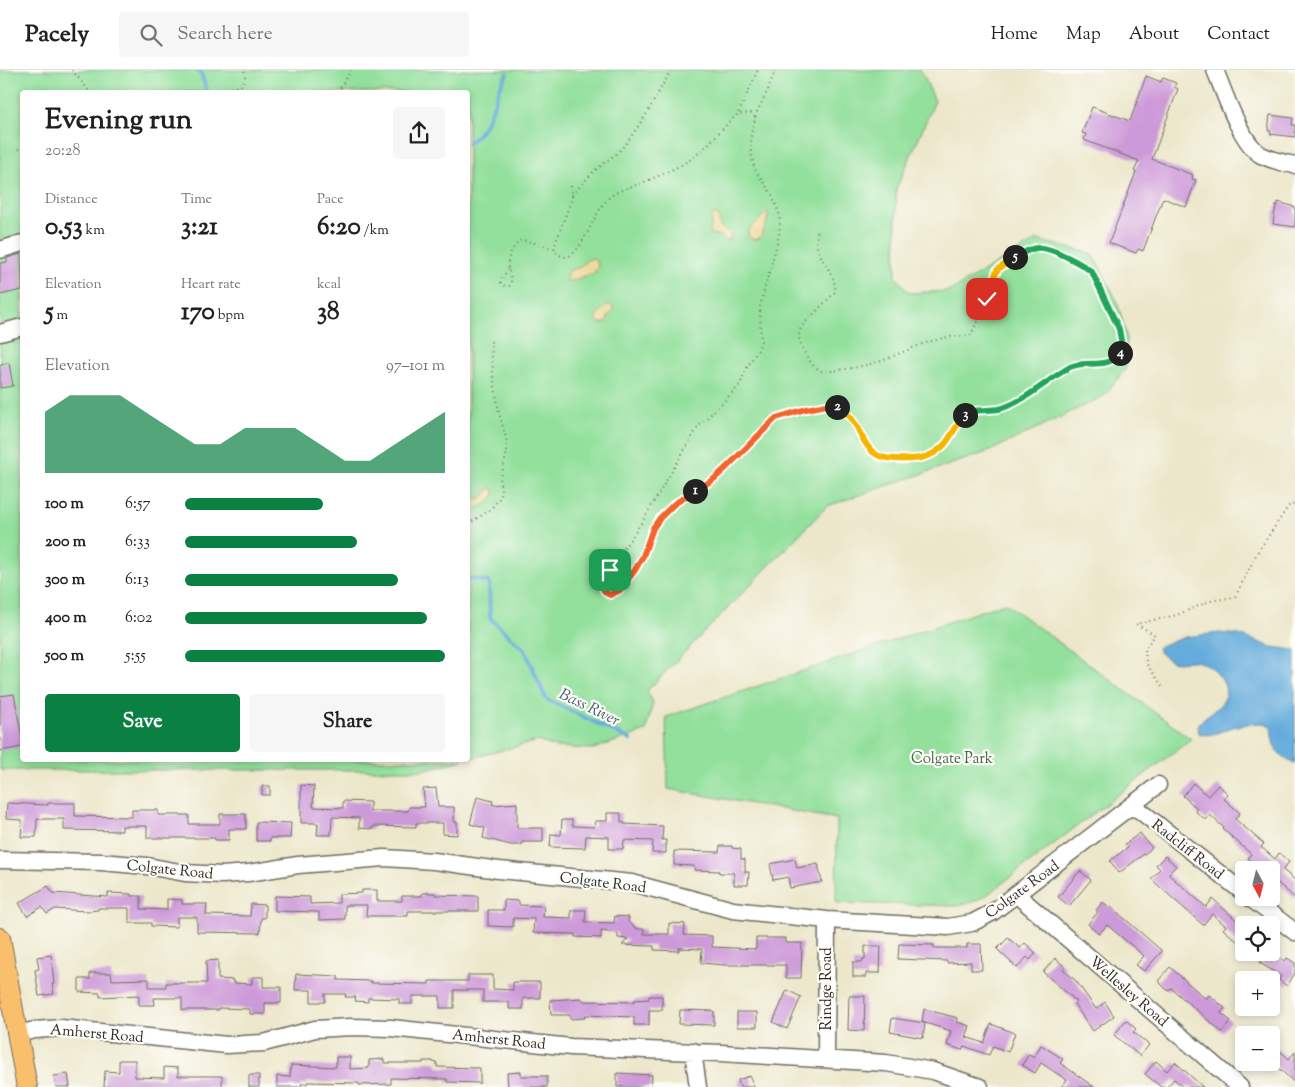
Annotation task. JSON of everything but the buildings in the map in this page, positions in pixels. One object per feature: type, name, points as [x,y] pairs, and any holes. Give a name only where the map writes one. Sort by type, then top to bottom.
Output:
[{"type":"main road","points":[[0,938],[27,1087]]},
{"type":"street","points":[[1215,70],[1238,124],[1252,147],[1260,154],[1277,162],[1295,165]]},
{"type":"street","points":[[0,250],[20,244]]},
{"type":"street","points":[[0,333],[20,328]]},
{"type":"street","name":"Colgate Road","points":[[0,860],[101,862],[147,866],[185,873],[222,875],[298,865],[384,858],[434,861],[499,870],[632,883],[734,910],[827,920],[948,927],[972,923],[993,912],[1131,808],[1158,785]]},
{"type":"street","name":"Radcliff Road","points":[[1131,808],[1138,809],[1235,886]]},
{"type":"street","name":"Wellesley Road","points":[[1017,895],[1240,1087]]},
{"type":"street","points":[[1261,906],[1295,932]]},
{"type":"street","name":"Rindge Road","points":[[826,1058],[827,920]]},
{"type":"street","name":"Amherst Road","points":[[17,1034],[35,1030],[61,1028],[227,1045],[264,1043],[315,1029],[350,1027],[391,1028],[571,1047],[826,1058],[886,1063],[933,1071],[980,1087]]},
{"type":"street","points":[[692,1052],[698,1087]]},
{"type":"path","points":[[72,70],[88,90]]},
{"type":"path","points":[[225,90],[242,85],[245,76],[244,70]]},
{"type":"path","points":[[339,90],[351,70]]},
{"type":"path","points":[[671,70],[646,115],[626,144],[594,170],[572,195],[554,249],[556,254],[564,257],[576,250],[599,209],[609,198],[688,161],[702,151],[738,114],[758,70]]},
{"type":"path","points":[[775,70],[755,117],[751,142],[754,168],[772,196],[779,213],[780,222],[779,236],[760,306],[761,342],[746,369],[740,385],[698,427],[642,522],[601,582],[606,594],[610,595],[620,590],[635,570],[643,556],[653,528],[664,512],[714,479],[776,418],[832,404],[850,416],[863,439],[876,455],[886,459],[912,460],[930,455],[944,445],[967,413],[999,409],[1007,406],[1070,367],[1077,364],[1108,363],[1121,350],[1119,329],[1092,272],[1084,265],[1061,254],[1037,248],[1013,258],[997,270],[982,314],[970,336],[941,338],[860,367],[820,370],[815,367],[808,357],[798,338],[803,324],[835,292],[836,287],[817,247],[818,229]]},
{"type":"path","points":[[738,114],[751,113],[755,117]]},
{"type":"path","points":[[571,186],[572,195]]},
{"type":"path","points":[[508,269],[501,280],[501,283],[505,286],[510,286],[512,283],[508,269],[509,258],[514,247],[521,240],[554,249]]},
{"type":"path","points":[[470,523],[490,510],[500,496],[502,490],[500,481],[507,452],[507,442],[494,381],[491,341]]},
{"type":"path","points":[[1162,686],[1146,663],[1145,648],[1155,635],[1136,624],[1177,615],[1210,601],[1235,597],[1257,553],[1290,504],[1295,505]]},
{"type":"green space","points":[[0,70],[921,70],[935,101],[896,189],[896,277],[909,293],[950,291],[1037,240],[1093,254],[1117,301],[1126,334],[1126,368],[1104,396],[990,451],[827,506],[647,691],[653,702],[646,731],[593,749],[554,747],[538,741],[470,758],[470,90],[20,90],[20,762],[455,762],[423,770],[0,770]]},
{"type":"green space","name":"Colgate Park","points":[[1005,603],[1191,739],[987,895],[973,902],[957,906],[836,903],[837,819],[668,789],[666,717]]},
{"type":"sand","points":[[767,212],[768,219],[760,238],[755,239],[748,236],[748,231]]},
{"type":"sand","points":[[715,214],[719,217],[720,226],[731,234],[729,241],[721,236],[710,234],[712,215]]},
{"type":"sand","points":[[592,258],[597,262],[598,266],[594,273],[568,282],[567,275],[570,270],[580,267]]},
{"type":"sand","points":[[610,304],[613,311],[605,323],[600,323],[596,320],[598,315],[603,308]]},
{"type":"sand","points":[[491,488],[493,489],[495,494],[490,501],[480,507],[470,509],[470,500],[483,497]]},
{"type":"water","points":[[1219,633],[1239,635],[1272,647],[1295,650],[1295,764],[1276,750],[1271,727],[1265,723],[1240,725],[1208,735],[1199,733],[1198,726],[1200,722],[1219,706],[1225,698],[1224,685],[1217,673],[1205,664],[1193,661],[1174,662],[1159,652],[1158,647],[1185,637]]},
{"type":"waterway","name":"Bass River","points":[[196,70],[201,73],[206,90]]},
{"type":"waterway","points":[[470,141],[477,136],[488,119],[507,74]]},
{"type":"waterway","name":"Bass River","points":[[470,578],[489,582],[490,618],[525,650],[546,699],[631,740]]},
{"type":"route","points":[[610,570],[601,582],[603,590],[606,594],[610,595],[616,594],[635,570],[643,556],[653,528],[664,512],[714,479],[776,418],[832,404],[850,416],[863,439],[876,455],[886,459],[912,460],[930,455],[944,445],[967,413],[999,409],[1007,406],[1070,367],[1077,364],[1108,363],[1121,350],[1121,337],[1118,325],[1106,304],[1092,272],[1084,265],[1061,254],[1037,248],[1013,258],[997,270],[987,299]]}]
